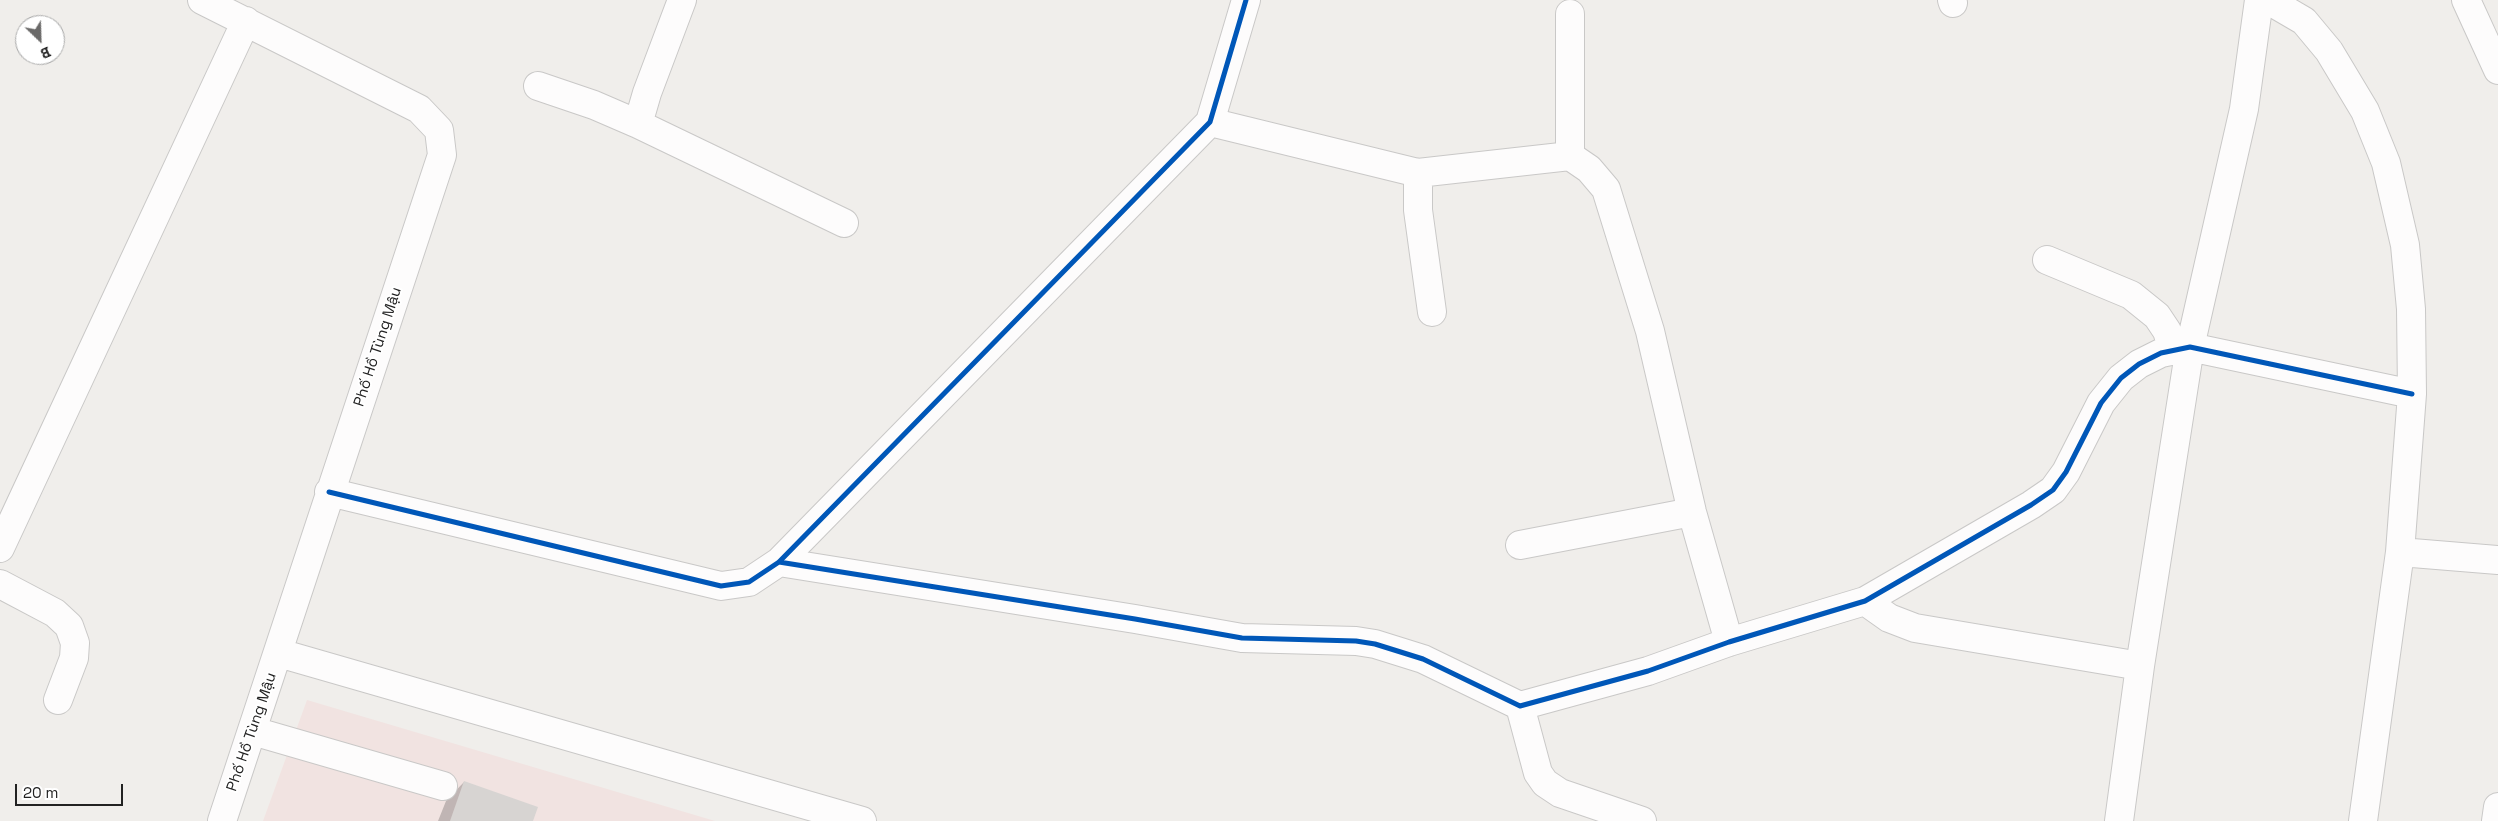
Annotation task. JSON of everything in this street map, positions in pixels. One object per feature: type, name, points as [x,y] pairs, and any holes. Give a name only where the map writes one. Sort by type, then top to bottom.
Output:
[{"type":"street","name":"Phố Hồ Tùng Mậu","points":[[202,0],[420,109],[439,130],[442,155],[329,492],[279,652],[222,821]]},
{"type":"street","points":[[638,124],[647,93],[682,0]]},
{"type":"street","points":[[329,492],[721,586],[750,582],[779,562],[1210,122],[1246,0]]},
{"type":"street","points":[[2119,821],[2182,348],[2244,109],[2259,0]]},
{"type":"street","points":[[2268,0],[2304,22],[2329,51],[2365,112],[2386,163],[2405,245],[2411,310],[2412,394],[2400,552],[2363,821]]},
{"type":"street","points":[[2466,0],[2498,70]]},
{"type":"street","points":[[1570,14],[1570,156]]},
{"type":"street","points":[[0,548],[246,21]]},
{"type":"street","points":[[538,86],[594,104],[844,223]]},
{"type":"street","points":[[1210,122],[1418,173],[1570,156],[1589,169],[1606,189],[1650,331],[1692,512],[1729,642]]},
{"type":"street","points":[[1418,173],[1420,228],[1432,312]]},
{"type":"street","points":[[2046,260],[2131,295],[2157,316],[2182,348]]},
{"type":"street","points":[[779,562],[1135,618],[1242,638],[1356,641],[1375,644],[1423,659],[1520,706],[1648,671],[1729,642],[1865,600],[2031,505],[2053,490],[2066,472],[2101,403],[2121,378],[2138,364],[2162,353],[2182,348],[2412,394]]},
{"type":"street","points":[[1520,545],[1692,512]]},
{"type":"street","points":[[2400,552],[2498,560]]},
{"type":"street","points":[[0,584],[54,613],[69,626],[75,643],[74,658],[58,700]]},
{"type":"street","points":[[1865,600],[1889,618],[1915,628],[2140,666]]},
{"type":"street","points":[[279,652],[801,813],[862,821]]},
{"type":"street","points":[[1520,706],[1538,773],[1545,783],[1560,793],[1642,821]]},
{"type":"street","points":[[253,730],[443,786]]},
{"type":"street","points":[[2496,821],[2498,807]]},
{"type":"shaded area","points":[[307,700],[715,821],[263,821]]},
{"type":"building","points":[[464,781],[538,807],[533,821],[450,821]]},
{"type":"cycle path","points":[[329,492],[721,586],[749,582],[779,562],[1210,122],[1246,0]]},
{"type":"cycle path","points":[[779,562],[1242,638],[1356,641],[1375,644],[1423,659],[1520,706],[1648,671],[1729,642],[1865,601],[2031,505],[2053,490],[2066,472],[2101,403],[2121,378],[2139,364],[2161,353],[2190,347],[2412,394]]}]
